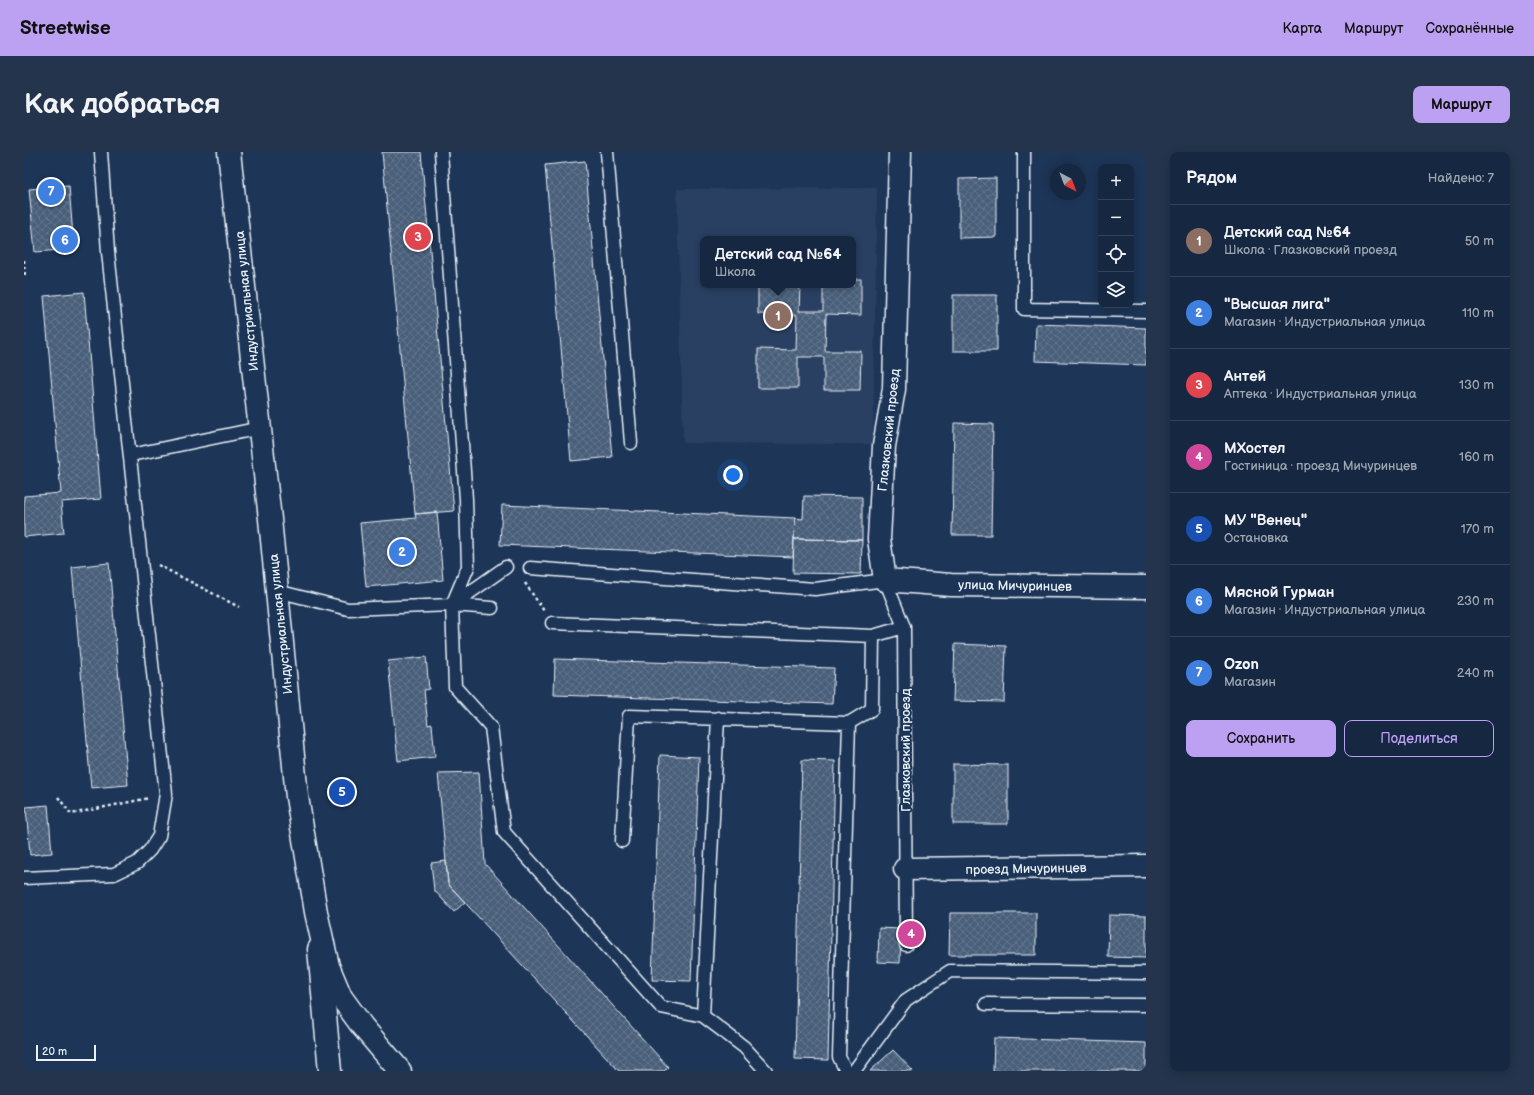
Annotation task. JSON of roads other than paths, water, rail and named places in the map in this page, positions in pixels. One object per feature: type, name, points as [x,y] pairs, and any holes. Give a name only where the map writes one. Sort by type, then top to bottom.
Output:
[{"type":"main road","name":"Индустриальная улица","points":[[229,152],[260,428],[297,797],[316,912],[328,966],[342,997],[372,1039],[400,1071]]},
{"type":"main road","name":"Глазковский проезд","points":[[885,580],[879,539],[884,446],[894,389],[900,152]]},
{"type":"main road","name":"улица Мичуринцев","points":[[885,580],[951,585],[1146,587]]},
{"type":"main road","name":"проезд Мичуринцев","points":[[905,869],[1146,866]]},
{"type":"main road","points":[[316,912],[330,1071]]},
{"type":"lane","points":[[24,878],[114,874],[137,863],[150,850],[159,836],[166,794],[108,252],[101,152]]},
{"type":"lane","points":[[441,152],[465,491],[468,567],[452,605],[455,687],[491,727],[504,832],[661,1007],[703,1016],[744,1047],[766,1071]]},
{"type":"lane","points":[[607,152],[631,443]]},
{"type":"lane","points":[[1024,152],[1024,309],[1146,311]]},
{"type":"lane","points":[[130,455],[260,428]]},
{"type":"lane","points":[[452,605],[506,567]]},
{"type":"lane","points":[[530,568],[815,589],[885,580]]},
{"type":"lane","name":"Глазковский проезд","points":[[885,580],[904,627],[906,945]]},
{"type":"lane","points":[[277,591],[348,609],[452,605],[492,608]]},
{"type":"lane","points":[[552,623],[873,636],[904,627]]},
{"type":"lane","points":[[622,841],[629,716],[849,723],[872,709],[873,636]]},
{"type":"lane","points":[[703,1016],[718,718]]},
{"type":"lane","points":[[846,1071],[839,1057],[849,723]]},
{"type":"lane","points":[[854,1071],[906,1000],[950,971],[1146,973]]},
{"type":"lane","points":[[986,1004],[1146,1005]]},
{"type":"place","name":"Ozon","points":[[51,192]]},
{"type":"place","name":"Антей","points":[[418,237]]},
{"type":"place","name":"Мясной Гурман","points":[[65,240]]},
{"type":"place","name":"Детский сад №64","points":[[778,316]]},
{"type":"place","name":"\"Высшая лига\"","points":[[402,552]]},
{"type":"place","name":"МУ \"Венец\"","points":[[342,792]]},
{"type":"place","name":"МХостел","points":[[911,934]]}]
